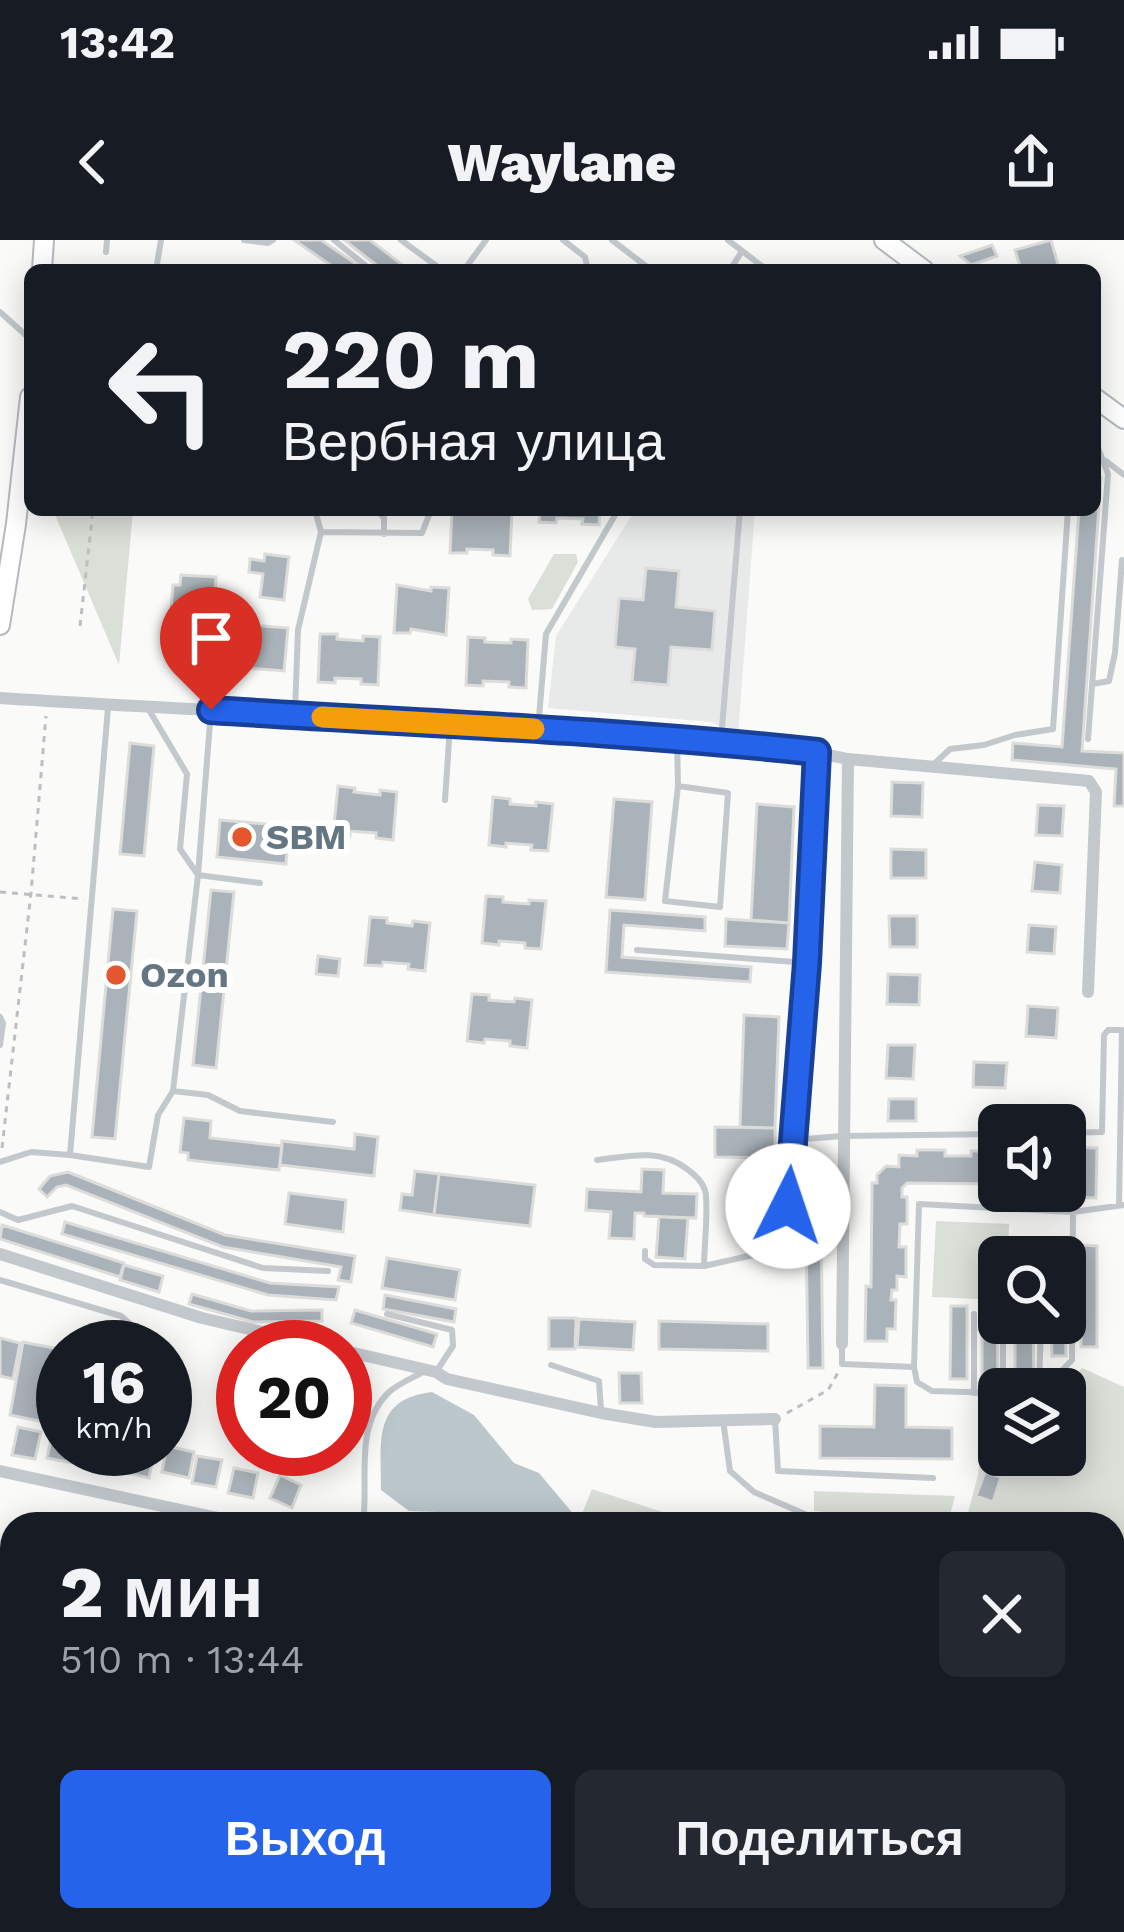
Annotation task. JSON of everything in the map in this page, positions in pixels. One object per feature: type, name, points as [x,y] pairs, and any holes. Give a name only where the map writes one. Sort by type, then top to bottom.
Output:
[{"type":"main road","points":[[884,240],[916,264]]},
{"type":"main road","points":[[0,625],[8,523],[24,431]]},
{"type":"street","points":[[0,698],[721,742],[930,768],[1089,781],[1096,792],[1088,992]]},
{"type":"street","points":[[842,1344],[848,759]]},
{"type":"street","points":[[0,1255],[216,1321]]},
{"type":"street","points":[[372,1357],[447,1379],[656,1422],[775,1420]]},
{"type":"street","points":[[0,1471],[190,1512]]},
{"type":"lane","points":[[106,252],[107,240]]},
{"type":"lane","points":[[244,240],[273,240]]},
{"type":"lane","points":[[334,240],[364,264]]},
{"type":"lane","points":[[401,240],[434,264]]},
{"type":"lane","points":[[562,240],[585,257],[587,264]]},
{"type":"lane","points":[[612,240],[643,264]]},
{"type":"lane","points":[[728,240],[759,264]]},
{"type":"lane","points":[[734,264],[742,251]]},
{"type":"lane","points":[[0,312],[24,334]]},
{"type":"lane","points":[[1088,739],[1108,474],[1101,454]]},
{"type":"lane","points":[[1103,458],[1124,475]]},
{"type":"lane","points":[[295,716],[298,630],[321,532],[317,516]]},
{"type":"lane","points":[[382,516],[384,534]]},
{"type":"lane","points":[[321,532],[422,533],[429,516]]},
{"type":"lane","points":[[538,729],[546,634],[615,516]]},
{"type":"lane","points":[[721,742],[740,516]]},
{"type":"lane","points":[[930,768],[950,749],[1053,729],[1068,516]]},
{"type":"lane","points":[[1093,684],[1109,681],[1122,560]]},
{"type":"lane","points":[[70,1155],[108,704]]},
{"type":"lane","points":[[146,706],[187,774],[180,849],[198,875],[260,883]]},
{"type":"lane","points":[[0,1162],[31,1152],[149,1167],[158,1115],[172,1091],[198,875],[211,710]]},
{"type":"lane","points":[[445,800],[450,722]]},
{"type":"lane","points":[[677,739],[678,786],[665,902],[720,907],[728,793],[678,786]]},
{"type":"lane","points":[[645,1251],[645,1259],[654,1264],[704,1266],[780,1249],[786,1239],[817,752]]},
{"type":"lane","points":[[637,950],[807,963]]},
{"type":"lane","points":[[0,1017],[0,1045]]},
{"type":"lane","points":[[1086,1132],[1102,1132],[1104,1035],[1108,1030],[1123,1030],[1122,1205],[1086,1210]]},
{"type":"lane","points":[[172,1091],[208,1095],[240,1111],[333,1122]]},
{"type":"lane","points":[[792,1141],[978,1134]]},
{"type":"lane","points":[[597,1160],[662,1155],[695,1175],[706,1193],[704,1266]]},
{"type":"lane","points":[[978,1207],[919,1204],[914,1367],[917,1382],[932,1391],[978,1393]]},
{"type":"lane","points":[[0,1212],[17,1220],[72,1206],[263,1268],[328,1271]]},
{"type":"lane","points":[[1064,1368],[1072,1360],[1073,1212]]},
{"type":"lane","points":[[0,1280],[126,1320]]},
{"type":"lane","points":[[364,1512],[364,1440],[376,1410],[390,1390],[431,1371],[453,1346],[452,1330],[387,1314]]},
{"type":"lane","points":[[974,1314],[974,1393]]},
{"type":"lane","points":[[842,1344],[842,1364],[914,1367]]},
{"type":"lane","points":[[551,1365],[599,1381],[601,1413]]},
{"type":"lane","points":[[723,1420],[730,1472],[754,1492],[800,1512]]},
{"type":"lane","points":[[775,1420],[778,1471],[933,1478]]},
{"type":"path","points":[[80,626],[92,516]]},
{"type":"path","points":[[2,1148],[46,714]]},
{"type":"path","points":[[0,892],[92,900]]},
{"type":"path","points":[[775,1420],[828,1390],[842,1364]]},
{"type":"shaded area","points":[[56,516],[132,516],[119,665]]},
{"type":"shaded area","points":[[631,516],[755,516],[738,735],[711,722],[548,708],[556,636]]},
{"type":"shaded area","points":[[554,554],[576,554],[578,562],[552,609],[532,610],[528,599]]},
{"type":"shaded area","points":[[936,1221],[1009,1224],[1009,1236],[978,1236],[978,1299],[932,1297]]},
{"type":"shaded area","points":[[1086,1370],[1124,1387],[1124,1512],[968,1512],[978,1475],[1086,1476]]},
{"type":"shaded area","points":[[432,1392],[474,1415],[514,1463],[539,1473],[572,1512],[409,1511],[381,1490],[381,1440],[389,1413],[413,1396]]},
{"type":"shaded area","points":[[592,1489],[662,1512],[583,1512]]},
{"type":"shaded area","points":[[814,1491],[955,1496],[951,1512],[814,1511]]},
{"type":"building","points":[[294,240],[321,240],[356,264],[329,264]]},
{"type":"building","points":[[344,240],[370,240],[401,264],[375,264]]},
{"type":"building","points":[[1051,240],[1058,264],[1019,264],[1015,250]]},
{"type":"building","points":[[992,245],[997,256],[970,264],[960,256]]},
{"type":"building","points":[[452,516],[512,516],[510,556],[493,555],[493,550],[450,553]]},
{"type":"building","points":[[540,516],[600,516],[599,525],[582,524],[583,519],[539,522]]},
{"type":"building","points":[[1079,516],[1098,516],[1082,751],[1124,753],[1124,806],[1114,806],[1116,769],[1012,760],[1013,743],[1062,747]]},
{"type":"building","points":[[265,554],[289,557],[284,600],[260,597],[263,574],[249,572],[250,559],[264,561]]},
{"type":"building","points":[[646,568],[679,571],[676,607],[715,611],[712,650],[671,647],[668,685],[632,682],[635,649],[615,647],[619,598],[643,600]]},
{"type":"building","points":[[181,575],[216,577],[211,653],[176,650],[177,635],[169,635],[173,585],[180,585]]},
{"type":"building","points":[[397,585],[431,591],[431,587],[449,588],[446,635],[411,629],[410,633],[394,633]]},
{"type":"building","points":[[240,624],[288,628],[284,671],[236,667]]},
{"type":"building","points":[[320,634],[363,641],[363,636],[380,637],[378,685],[361,684],[361,679],[318,682]]},
{"type":"building","points":[[468,637],[485,638],[485,642],[528,640],[526,688],[509,687],[509,682],[466,685]]},
{"type":"building","points":[[130,743],[154,746],[144,856],[120,854]]},
{"type":"building","points":[[892,782],[923,783],[922,817],[891,816]]},
{"type":"building","points":[[338,786],[380,795],[380,790],[397,792],[393,840],[376,838],[376,833],[333,834]]},
{"type":"building","points":[[493,797],[510,799],[510,804],[553,804],[548,851],[531,850],[532,845],[489,845]]},
{"type":"building","points":[[614,799],[652,802],[645,900],[606,897]]},
{"type":"building","points":[[757,804],[794,807],[789,923],[751,920]]},
{"type":"building","points":[[1038,805],[1064,806],[1062,836],[1036,835]]},
{"type":"building","points":[[220,820],[289,826],[286,864],[217,857]]},
{"type":"building","points":[[891,849],[926,850],[926,878],[891,878]]},
{"type":"building","points":[[1035,862],[1062,865],[1060,893],[1032,891]]},
{"type":"building","points":[[211,890],[234,892],[216,1068],[193,1065]]},
{"type":"building","points":[[486,896],[503,897],[503,902],[546,901],[541,949],[525,948],[525,943],[482,943]]},
{"type":"building","points":[[113,909],[137,911],[115,1139],[92,1137]]},
{"type":"building","points":[[610,910],[705,917],[705,931],[624,925],[622,957],[751,967],[750,982],[606,972]]},
{"type":"building","points":[[889,916],[917,916],[917,947],[890,947]]},
{"type":"building","points":[[370,917],[412,926],[413,921],[430,923],[425,971],[408,969],[409,964],[365,965]]},
{"type":"building","points":[[726,919],[789,923],[787,949],[725,946]]},
{"type":"building","points":[[1029,925],[1056,927],[1054,954],[1027,952]]},
{"type":"building","points":[[318,956],[340,959],[338,976],[316,974]]},
{"type":"building","points":[[888,974],[920,975],[919,1005],[887,1004]]},
{"type":"building","points":[[472,994],[489,995],[489,1000],[532,1000],[527,1048],[510,1046],[510,1041],[467,1041]]},
{"type":"building","points":[[1028,1006],[1058,1008],[1056,1038],[1026,1036]]},
{"type":"building","points":[[744,1015],[779,1017],[775,1128],[740,1127]]},
{"type":"building","points":[[888,1045],[915,1045],[913,1079],[886,1078]]},
{"type":"building","points":[[974,1062],[1007,1063],[1005,1088],[973,1087]]},
{"type":"building","points":[[889,1099],[916,1099],[916,1121],[888,1121]]},
{"type":"building","points":[[184,1118],[211,1121],[210,1138],[282,1146],[279,1170],[188,1160],[188,1153],[180,1152]]},
{"type":"building","points":[[715,1127],[775,1128],[775,1158],[715,1157]]},
{"type":"building","points":[[355,1134],[378,1137],[374,1176],[280,1165],[282,1141],[354,1149]]},
{"type":"building","points":[[1086,1148],[1097,1148],[1096,1198],[1086,1198]]},
{"type":"building","points":[[917,1150],[945,1150],[945,1156],[971,1156],[971,1151],[978,1151],[978,1184],[907,1183],[902,1188],[902,1197],[907,1197],[907,1224],[900,1224],[899,1247],[906,1247],[906,1277],[897,1276],[897,1290],[892,1290],[895,1329],[887,1329],[887,1341],[865,1341],[866,1286],[871,1287],[872,1183],[877,1183],[877,1175],[886,1166],[899,1167],[899,1155],[917,1156]]},
{"type":"building","points":[[798,1157],[820,1157],[820,1185],[798,1186]]},
{"type":"building","points":[[642,1169],[664,1170],[663,1193],[697,1194],[696,1218],[635,1213],[634,1239],[609,1238],[611,1212],[586,1210],[587,1189],[641,1192]]},
{"type":"building","points":[[415,1171],[439,1174],[434,1215],[400,1210],[402,1194],[412,1195]]},
{"type":"building","points":[[68,1172],[225,1235],[355,1256],[351,1282],[338,1280],[341,1267],[223,1247],[66,1185],[47,1197],[39,1189],[50,1176]]},
{"type":"building","points":[[439,1174],[535,1185],[530,1226],[434,1215]]},
{"type":"building","points":[[289,1193],[346,1200],[343,1232],[285,1224]]},
{"type":"building","points":[[659,1217],[688,1218],[685,1259],[656,1257]]},
{"type":"building","points":[[65,1222],[270,1283],[339,1287],[336,1300],[268,1295],[62,1234]]},
{"type":"building","points":[[2,1225],[124,1263],[120,1277],[0,1239]]},
{"type":"building","points":[[806,1226],[821,1226],[823,1368],[808,1368]]},
{"type":"building","points":[[1086,1245],[1097,1246],[1097,1347],[1081,1347],[1086,1344]]},
{"type":"building","points":[[387,1258],[460,1270],[455,1300],[382,1288]]},
{"type":"building","points":[[124,1265],[163,1276],[159,1292],[120,1280]]},
{"type":"building","points":[[192,1294],[251,1311],[322,1310],[322,1320],[246,1320],[189,1304]]},
{"type":"building","points":[[385,1295],[456,1309],[454,1322],[383,1309]]},
{"type":"building","points":[[951,1306],[967,1306],[967,1379],[950,1379]]},
{"type":"building","points":[[355,1310],[437,1334],[433,1347],[372,1329],[372,1320],[352,1320]]},
{"type":"building","points":[[549,1318],[576,1318],[575,1349],[549,1349]]},
{"type":"building","points":[[579,1319],[635,1322],[633,1350],[577,1347]]},
{"type":"building","points":[[659,1321],[768,1324],[768,1351],[659,1349]]},
{"type":"building","points":[[0,1338],[20,1343],[13,1379],[0,1376]]},
{"type":"building","points":[[23,1342],[36,1345],[36,1420],[10,1415]]},
{"type":"building","points":[[982,1344],[998,1344],[998,1368],[982,1368]]},
{"type":"building","points":[[1015,1344],[1033,1344],[1034,1368],[1015,1368]]},
{"type":"building","points":[[1052,1344],[1066,1344],[1066,1356],[1052,1356]]},
{"type":"building","points":[[619,1373],[641,1373],[642,1403],[620,1403]]},
{"type":"building","points":[[875,1385],[906,1386],[906,1427],[952,1428],[952,1459],[820,1458],[820,1426],[874,1427]]},
{"type":"building","points":[[18,1427],[36,1431],[35,1459],[12,1455]]},
{"type":"building","points":[[197,1456],[216,1459],[216,1487],[192,1483]]},
{"type":"building","points":[[232,1476],[257,1476],[253,1498],[228,1493]]},
{"type":"building","points":[[280,1476],[301,1485],[292,1508],[270,1498]]},
{"type":"building","points":[[984,1476],[1001,1477],[993,1502],[976,1496]]},
{"type":"slow traffic","points":[[322,717],[534,729]]},
{"type":"place","name":"SBM","points":[[242,837]]},
{"type":"place","name":"Ozon","points":[[116,975]]},
{"type":"route","points":[[211,710],[450,722],[817,752],[788,1206]]}]
